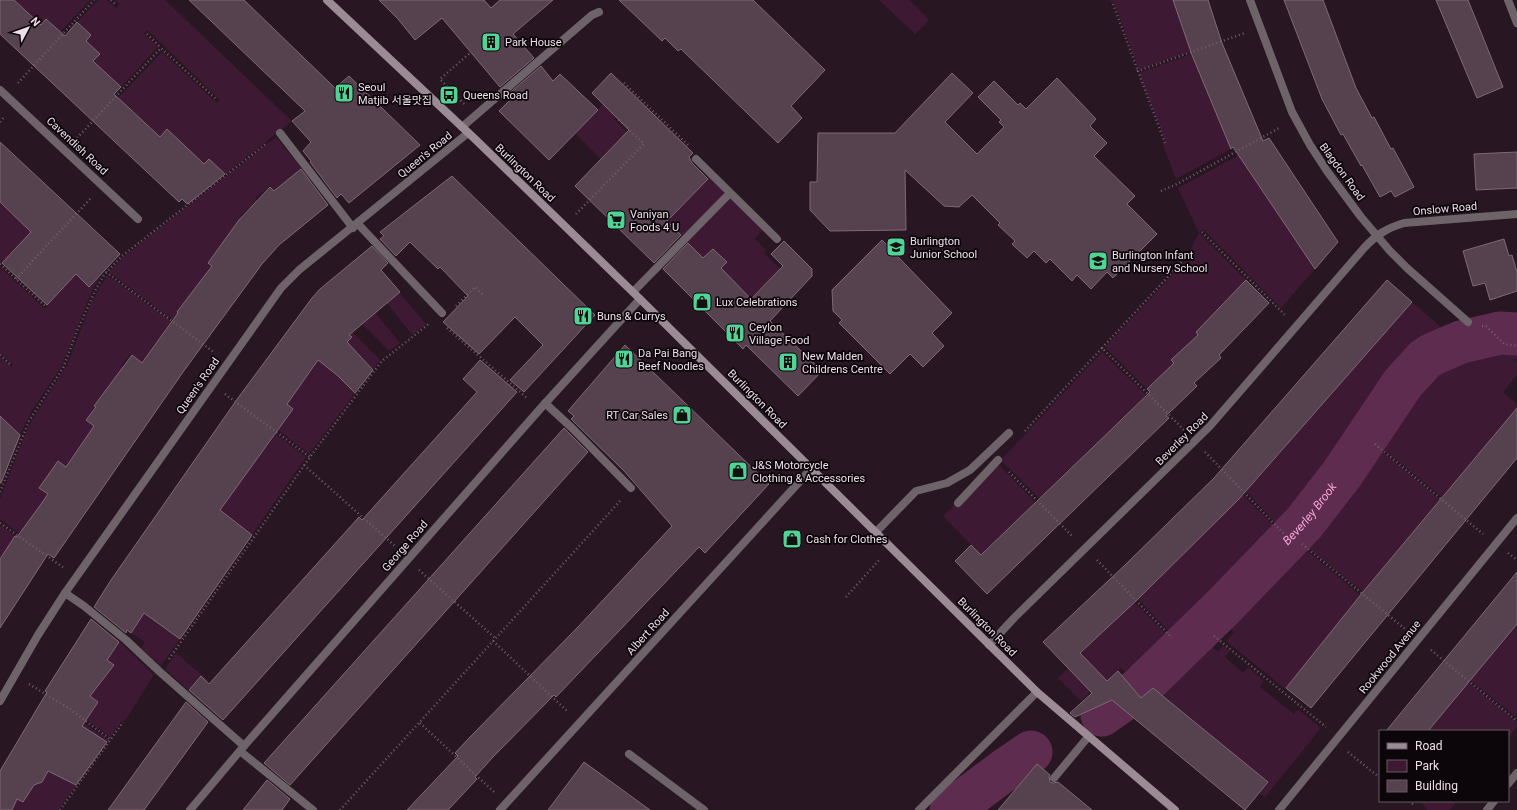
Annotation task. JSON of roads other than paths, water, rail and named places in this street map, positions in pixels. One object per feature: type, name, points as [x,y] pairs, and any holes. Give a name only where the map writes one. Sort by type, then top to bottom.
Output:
[{"type":"main road","name":"Burlington Road","points":[[327,0],[462,127],[633,292],[1037,692],[1175,810]]},
{"type":"street","name":"Blagdon Road","points":[[1250,0],[1296,119],[1326,171],[1377,235],[1407,268],[1468,322]]},
{"type":"street","points":[[1508,0],[1517,22]]},
{"type":"street","points":[[462,127],[581,25],[599,12]]},
{"type":"street","name":"Cavendish Road","points":[[0,90],[138,219]]},
{"type":"street","points":[[280,133],[355,226],[442,313]]},
{"type":"street","name":"Queen's Road","points":[[0,701],[14,675],[76,576],[281,288],[299,270],[468,133]]},
{"type":"street","points":[[696,159],[777,239]]},
{"type":"street","points":[[633,292],[730,193]]},
{"type":"street","name":"Onslow Road","points":[[1377,235],[1390,227],[1404,223],[1517,214]]},
{"type":"street","name":"Beverley Road","points":[[990,645],[1014,618],[1195,442],[1231,403],[1364,248],[1377,235]]},
{"type":"street","name":"George Road","points":[[190,810],[542,406],[640,299]]},
{"type":"street","points":[[542,406],[572,428],[631,488]]},
{"type":"street","points":[[876,532],[916,490],[947,483],[970,470],[1009,433]]},
{"type":"street","points":[[958,503],[998,460]]},
{"type":"street","name":"Albert Road","points":[[500,810],[812,468]]},
{"type":"street","name":"Rookwood Avenue","points":[[1279,810],[1517,518]]},
{"type":"street","points":[[65,593],[84,606],[126,640],[242,749],[313,810]]},
{"type":"street","points":[[919,810],[1037,692]]},
{"type":"street","points":[[1054,778],[1088,737]]},
{"type":"street","points":[[629,754],[704,810]]},
{"type":"street","points":[[1509,783],[1517,773]]},
{"type":"street","points":[[1487,810],[1493,802]]},
{"type":"waterway","name":"Beverley Brook","points":[[1102,715],[1140,688],[1223,607],[1304,523],[1342,474],[1403,383],[1425,359],[1461,342],[1500,333],[1517,334]]},
{"type":"waterway","name":"Beverley Brook","points":[[951,810],[1031,752]]},
{"type":"place","name":"Park House","points":[[491,42]]},
{"type":"place","name":"Seoul Matjib 서울맛집","points":[[344,93]]},
{"type":"place","name":"Queens Road","points":[[449,95]]},
{"type":"place","name":"Vaniyan Foods 4 U","points":[[616,220]]},
{"type":"place","name":"Burlington Junior School","points":[[896,247]]},
{"type":"place","name":"Burlington Infant and Nursery School","points":[[1098,261]]},
{"type":"place","name":"Lux Celebrations","points":[[702,302]]},
{"type":"place","name":"Buns & Currys","points":[[583,316]]},
{"type":"place","name":"Ceylon Village Food","points":[[735,333]]},
{"type":"place","name":"Da Pai Bang Beef Noodles","points":[[624,359]]},
{"type":"place","name":"New Malden Childrens Centre","points":[[788,362]]},
{"type":"place","name":"RT Car Sales","points":[[682,415]]},
{"type":"place","name":"J&S Motorcycle Clothing & Accessories","points":[[738,471]]},
{"type":"place","name":"Cash for Clothes","points":[[792,539]]}]
